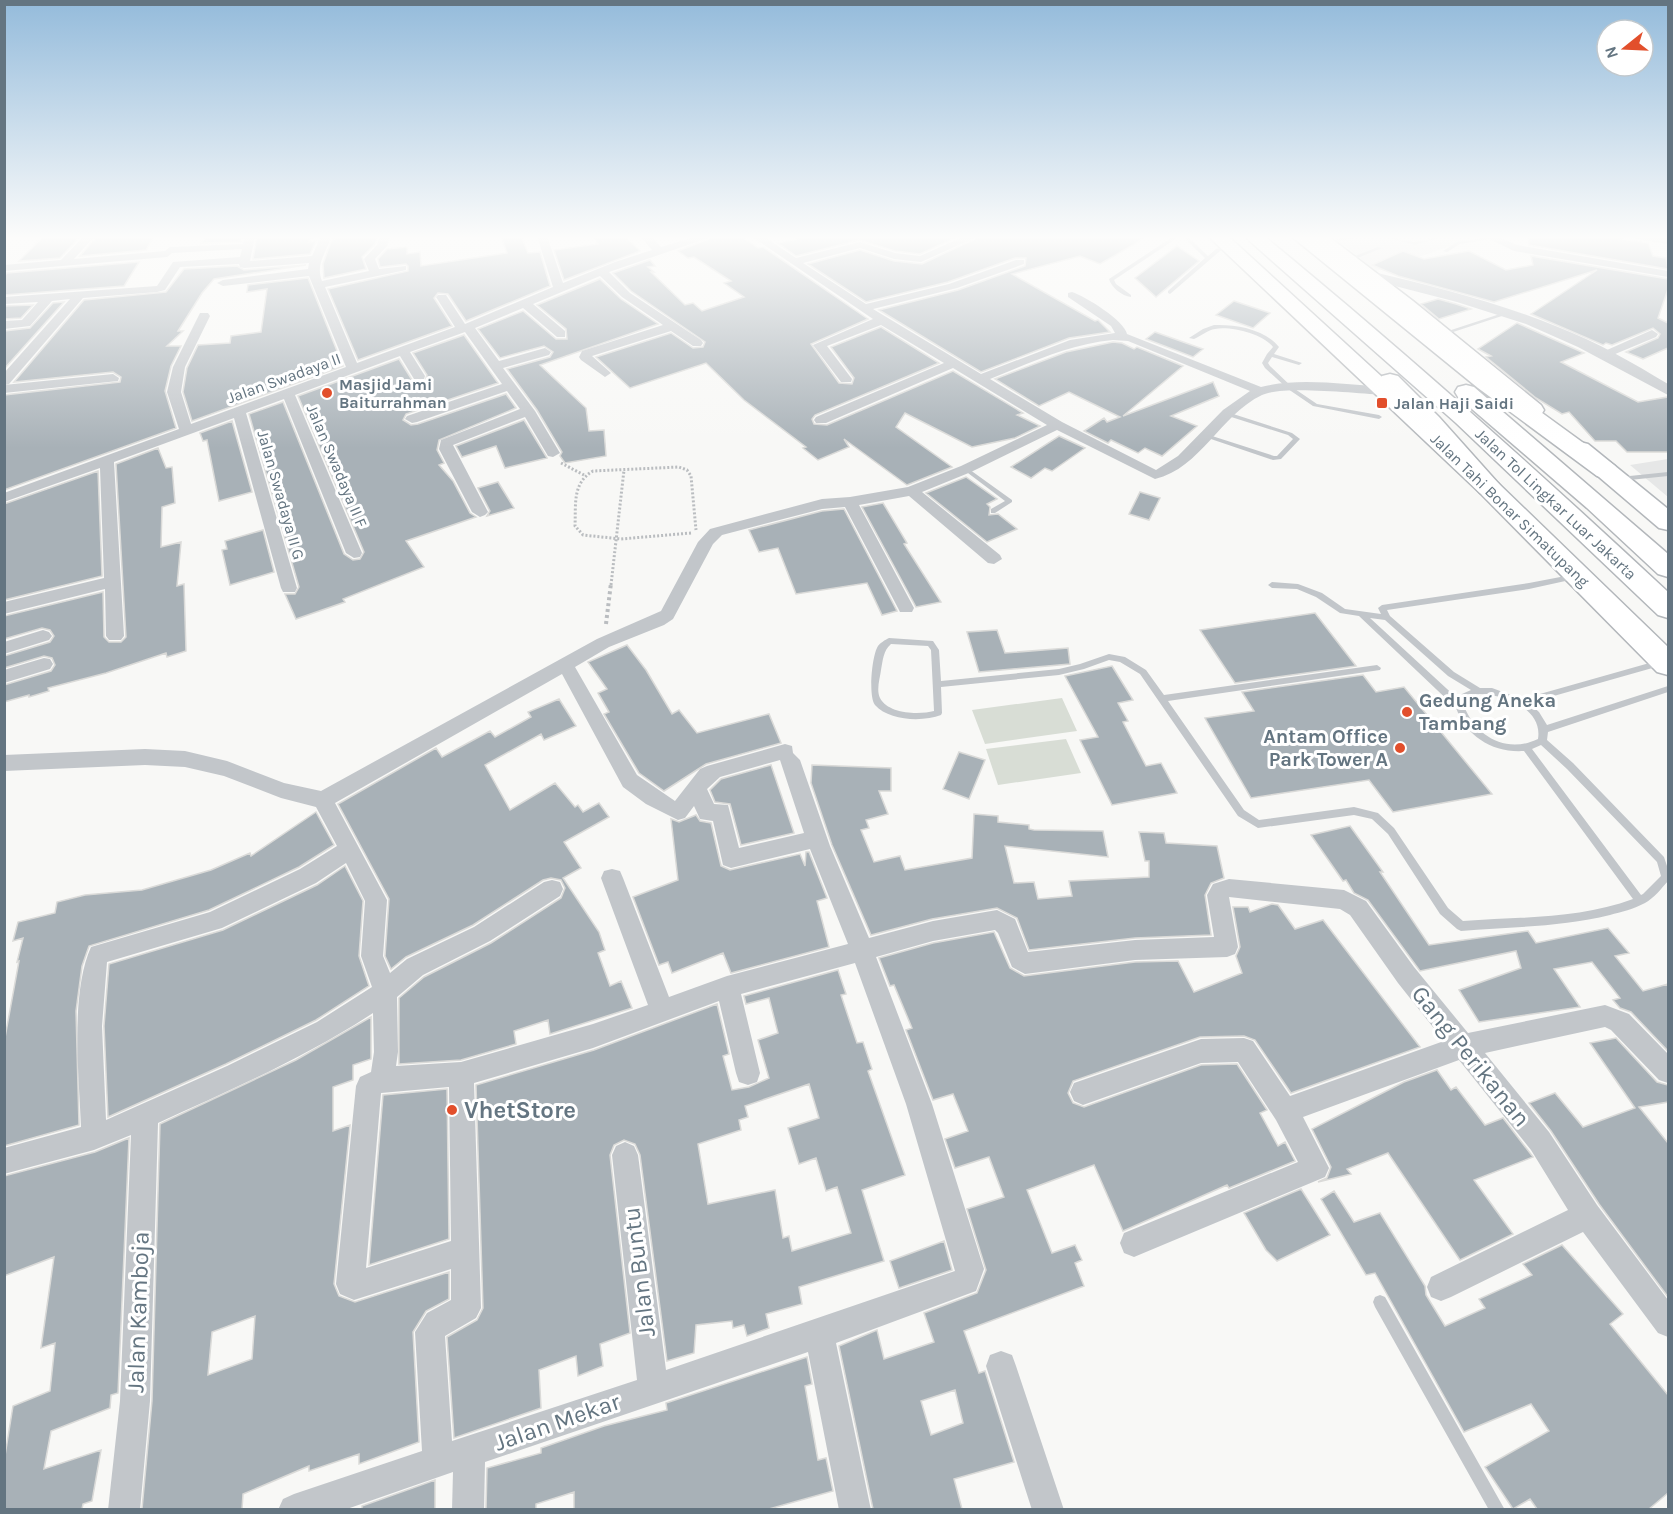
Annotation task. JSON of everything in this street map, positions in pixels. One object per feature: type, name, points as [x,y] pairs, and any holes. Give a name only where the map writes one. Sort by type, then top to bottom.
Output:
[{"type":"highway","name":"Jalan Tahi Bonar Simatupang","points":[[1297,307],[1489,488],[1667,663]]},
{"type":"highway","points":[[1302,307],[1415,406],[1489,488]]},
{"type":"highway","name":"Jalan Tol Lingkar Luar Jakarta","points":[[1337,307],[1552,497],[1668,608]]},
{"type":"highway","name":"Jalan Tol Lingkar Luar Jakarta","points":[[1365,307],[1596,502],[1668,567]]},
{"type":"highway","points":[[1389,307],[1486,383],[1612,475]]},
{"type":"highway","points":[[1408,307],[1667,519]]},
{"type":"street","points":[[4,325],[26,323],[40,307]]},
{"type":"street","points":[[4,381],[73,307]]},
{"type":"street","points":[[326,307],[353,369]]},
{"type":"street","points":[[449,307],[528,411],[553,453]]},
{"type":"street","name":"Jalan Swadaya II","points":[[4,498],[107,462],[519,307]]},
{"type":"street","points":[[529,307],[561,334]]},
{"type":"street","points":[[642,307],[696,343]]},
{"type":"street","points":[[863,308],[869,307]]},
{"type":"street","points":[[1090,307],[1115,323],[1121,330],[1121,336]]},
{"type":"street","points":[[1483,307],[1554,330],[1604,354],[1668,390]]},
{"type":"street","points":[[863,308],[1057,425],[1155,475],[1166,472],[1207,436],[1227,414],[1260,391]]},
{"type":"street","points":[[187,432],[174,392],[179,367],[204,316]]},
{"type":"street","points":[[846,379],[819,345],[882,320]]},
{"type":"street","points":[[605,373],[585,357],[586,354],[670,327]]},
{"type":"street","points":[[1604,354],[1652,334]]},
{"type":"street","points":[[980,379],[1038,355],[1092,338],[1121,336],[1260,391],[1290,388],[1386,391]]},
{"type":"street","points":[[403,351],[420,376]]},
{"type":"street","points":[[495,366],[545,352]]},
{"type":"street","points":[[821,420],[954,363]]},
{"type":"street","points":[[4,389],[113,378]]},
{"type":"street","points":[[412,419],[510,386]]},
{"type":"street","name":"Jalan Swadaya II F","points":[[288,394],[354,553]]},
{"type":"street","points":[[480,512],[446,449],[446,443],[528,411]]},
{"type":"street","name":"Jalan Swadaya II G","points":[[239,412],[289,588]]},
{"type":"street","points":[[4,762],[145,757],[185,759],[227,769],[281,790],[323,800],[603,643],[658,621],[667,615],[706,542],[716,532],[822,504],[850,502],[912,490],[966,469],[1057,425]]},
{"type":"street","points":[[107,462],[116,636]]},
{"type":"street","points":[[912,490],[994,559]]},
{"type":"street","points":[[850,502],[906,608]]},
{"type":"street","points":[[4,608],[113,581]]},
{"type":"street","points":[[4,648],[43,636]]},
{"type":"street","points":[[4,677],[44,664]]},
{"type":"street","points":[[465,1250],[354,1286],[350,1284],[369,1086],[382,1080],[461,1074],[593,1036],[727,987],[862,949],[816,839],[788,756],[714,771],[707,775],[678,812],[653,798],[630,781],[565,664]]},
{"type":"street","points":[[694,792],[700,794],[707,813],[721,811],[731,859],[816,839]]},
{"type":"street","points":[[323,800],[376,900],[372,956],[385,992],[386,1052],[382,1080]]},
{"type":"street","points":[[94,1137],[90,1026],[95,964],[99,954],[214,921],[308,876],[350,849]]},
{"type":"street","points":[[612,878],[662,1011]]},
{"type":"street","name":"Gang Perikanan","points":[[862,949],[933,931],[997,920],[1006,926],[1020,960],[1025,963],[1135,950],[1227,947],[1218,895],[1229,888],[1351,902],[1540,1141],[1587,1215],[1668,1323]]},
{"type":"street","points":[[4,1161],[94,1137],[236,1075],[326,1030],[385,992],[415,967],[482,934],[552,889]]},
{"type":"street","name":"Jalan Mekar","points":[[294,1509],[819,1334],[966,1281],[970,1269],[919,1104],[862,949]]},
{"type":"street","points":[[727,987],[748,1072]]},
{"type":"street","points":[[1285,1111],[1463,1046],[1605,1016],[1620,1022],[1668,1071]]},
{"type":"street","points":[[1083,1092],[1201,1051],[1244,1050],[1285,1111],[1316,1168],[1134,1243]]},
{"type":"street","points":[[438,1462],[430,1332],[437,1323],[466,1308],[461,1074]]},
{"type":"street","name":"Jalan Kamboja","points":[[124,1509],[135,1401],[145,1114]]},
{"type":"street","name":"Jalan Buntu","points":[[625,1155],[653,1390]]},
{"type":"street","points":[[1442,1287],[1587,1215]]},
{"type":"street","points":[[819,1334],[855,1509]]},
{"type":"street","points":[[1001,1366],[1048,1509]]},
{"type":"street","points":[[468,1509],[470,1451]]},
{"type":"lane","points":[[1442,334],[1505,314]]},
{"type":"lane","points":[[1192,338],[1210,328],[1229,327],[1270,338],[1276,347],[1265,363],[1290,388],[1315,405],[1379,417]]},
{"type":"lane","points":[[1269,355],[1299,363]]},
{"type":"lane","points":[[1207,436],[1272,458],[1279,458],[1298,439],[1290,434],[1227,414]]},
{"type":"lane","points":[[966,469],[1010,501],[993,511]]},
{"type":"lane","points":[[1612,475],[1668,474]]},
{"type":"lane","points":[[1478,691],[1450,674],[1387,618],[1382,608],[1529,586],[1578,575]]},
{"type":"lane","points":[[1272,585],[1298,587],[1319,595],[1342,611],[1387,618]]},
{"type":"lane","points":[[1364,616],[1460,706],[1463,719],[1475,732],[1493,743],[1513,748],[1526,748],[1542,741]]},
{"type":"lane","points":[[889,641],[930,643],[935,650],[937,684],[938,713],[930,718],[897,714],[879,704],[874,696],[881,648],[889,641]]},
{"type":"lane","points":[[1395,646],[1415,642]]},
{"type":"lane","points":[[937,684],[1059,672],[1082,667],[1109,657],[1122,659],[1143,672],[1241,813],[1258,824],[1354,812],[1375,816],[1391,831],[1444,911],[1461,926],[1549,919],[1610,911],[1640,901],[1666,877],[1661,860],[1542,741]]},
{"type":"lane","points":[[1522,702],[1667,663]]},
{"type":"lane","points":[[1161,699],[1377,668]]},
{"type":"lane","points":[[1545,729],[1668,688]]},
{"type":"lane","points":[[1460,706],[1465,696],[1478,691],[1492,691],[1522,702],[1541,720],[1545,729],[1542,741]]},
{"type":"lane","points":[[1526,748],[1640,901]]},
{"type":"lane","points":[[1380,1302],[1498,1509]]},
{"type":"path","points":[[553,453],[560,463],[584,475]]},
{"type":"path","points":[[678,467],[687,470],[691,476],[696,533],[616,538],[585,536],[578,532],[575,526],[578,483],[584,475],[593,471],[678,467]]},
{"type":"path","points":[[603,643],[624,470]]},
{"type":"shaded area","points":[[1668,459],[1668,497],[1630,465]]},
{"type":"shaded area","points":[[1062,698],[1077,731],[985,744],[972,710]]},
{"type":"shaded area","points":[[1066,739],[1081,773],[998,785],[986,749]]},
{"type":"building","points":[[4,307],[31,307],[21,318],[4,319]]},
{"type":"building","points":[[50,307],[60,307],[4,369],[4,331],[30,328]]},
{"type":"building","points":[[78,307],[193,307],[178,331],[183,331],[167,346],[181,346],[171,366],[165,391],[176,428],[4,490],[4,395],[120,382],[121,377],[113,372],[14,382]]},
{"type":"building","points":[[265,307],[319,307],[343,366],[192,421],[183,392],[187,368],[198,345],[230,343],[231,336],[261,332]]},
{"type":"building","points":[[335,307],[440,307],[452,326],[358,360]]},
{"type":"building","points":[[456,307],[500,307],[466,321]]},
{"type":"building","points":[[539,307],[632,307],[658,324],[540,365],[586,408],[589,431],[604,430],[606,456],[565,463],[560,456],[562,452],[537,410],[507,369],[550,357],[553,352],[544,346],[500,358],[478,329],[523,311],[556,339],[567,339],[566,329]]},
{"type":"building","points":[[654,307],[697,307],[702,311],[715,307],[850,307],[868,319],[811,344],[839,383],[852,384],[854,378],[831,347],[881,327],[939,363],[815,415],[812,419],[814,424],[827,425],[953,371],[1023,413],[1017,415],[1040,426],[1015,438],[972,447],[905,413],[896,427],[952,467],[907,485],[844,439],[849,447],[818,460],[803,448],[806,447],[744,400],[706,363],[630,388],[596,357],[671,333],[693,348],[703,347],[705,342]]},
{"type":"building","points":[[892,307],[1070,307],[1095,321],[1098,320],[1110,332],[1069,338],[981,372],[879,310]]},
{"type":"building","points":[[1227,307],[1251,307],[1270,313],[1253,328],[1216,315]]},
{"type":"building","points":[[1424,307],[1463,307],[1471,309],[1439,319]]},
{"type":"building","points":[[1542,307],[1662,307],[1658,318],[1668,323],[1668,348],[1643,359],[1626,352],[1658,338],[1660,334],[1653,328],[1612,345],[1606,343],[1603,345],[1531,314]]},
{"type":"building","points":[[1517,323],[1584,353],[1561,362],[1638,402],[1668,397],[1668,452],[1627,452],[1616,441],[1595,441],[1569,412],[1562,414],[1536,398],[1486,357],[1491,356],[1478,349]]},
{"type":"building","points":[[1155,332],[1203,349],[1193,357],[1146,339]]},
{"type":"building","points":[[464,335],[498,383],[406,414],[403,420],[411,425],[418,424],[506,394],[516,408],[439,440],[437,450],[444,463],[439,465],[453,481],[470,513],[476,517],[406,541],[424,567],[343,599],[345,602],[296,619],[285,594],[295,594],[299,587],[249,414],[283,402],[344,554],[353,560],[360,559],[364,552],[298,396],[399,359],[412,380],[425,381],[427,375],[413,353]]},
{"type":"building","points":[[1113,342],[1122,343],[1134,349],[1137,347],[1183,366],[1123,416],[1213,382],[1219,396],[1171,416],[1197,426],[1162,456],[1145,448],[1138,453],[1111,440],[1108,443],[1084,431],[1104,418],[1107,422],[1120,417],[1069,392],[1039,406],[995,379],[1066,352]]},
{"type":"building","points":[[524,420],[547,458],[505,468],[496,446],[462,457],[456,446]]},
{"type":"building","points":[[232,421],[252,492],[219,501],[207,440],[203,441],[200,433]]},
{"type":"building","points":[[1059,436],[1085,448],[1052,471],[1045,468],[1031,478],[1011,467]]},
{"type":"building","points":[[158,448],[166,468],[172,467],[175,503],[162,507],[161,547],[181,542],[177,586],[184,584],[186,651],[167,657],[166,653],[106,673],[48,688],[49,691],[4,702],[4,685],[51,671],[55,665],[52,658],[44,656],[4,668],[4,656],[50,642],[54,636],[50,630],[42,628],[4,639],[4,616],[103,592],[104,637],[109,642],[121,642],[126,637],[116,464]]},
{"type":"building","points":[[98,471],[102,576],[4,600],[4,504]]},
{"type":"building","points":[[966,477],[997,499],[987,504],[990,507],[989,515],[998,514],[1017,529],[987,542],[926,493]]},
{"type":"building","points":[[498,482],[514,508],[487,516],[490,511],[478,488]]},
{"type":"building","points":[[1140,492],[1160,498],[1149,520],[1129,514]]},
{"type":"building","points":[[883,503],[907,543],[904,544],[941,602],[916,607],[862,507]]},
{"type":"building","points":[[844,509],[897,611],[882,615],[867,583],[796,594],[778,548],[759,552],[749,530],[822,511]]},
{"type":"building","points":[[263,530],[274,572],[230,585],[222,550],[227,549],[225,541]]},
{"type":"building","points":[[1315,613],[1356,666],[1235,683],[1200,630]]},
{"type":"building","points":[[997,630],[1005,653],[1068,648],[1070,664],[979,672],[967,632]]},
{"type":"building","points":[[627,645],[646,670],[672,714],[679,710],[697,733],[769,714],[781,743],[706,764],[664,791],[639,773],[604,714],[609,712],[598,693],[607,689],[588,662]]},
{"type":"building","points":[[1112,666],[1133,700],[1118,703],[1128,721],[1123,722],[1146,766],[1161,763],[1177,793],[1112,805],[1080,740],[1098,737],[1065,676]]},
{"type":"building","points":[[1363,675],[1376,692],[1404,687],[1492,794],[1393,812],[1369,780],[1251,798],[1205,718],[1254,711],[1242,692]]},
{"type":"building","points":[[559,699],[576,726],[544,740],[541,734],[485,765],[510,810],[555,783],[575,807],[578,805],[583,812],[599,803],[609,817],[564,842],[581,868],[563,878],[599,932],[605,950],[598,953],[610,986],[621,981],[632,1008],[550,1034],[548,1020],[514,1031],[516,1044],[461,1060],[399,1064],[399,998],[424,977],[491,943],[561,898],[565,888],[561,880],[551,878],[543,880],[473,925],[406,957],[391,969],[385,956],[389,899],[338,804],[436,748],[442,757],[490,731],[495,737],[531,717],[528,712]]},
{"type":"building","points":[[959,752],[985,760],[969,799],[943,789]]},
{"type":"building","points":[[771,765],[794,833],[741,845],[730,804],[715,802],[710,790],[721,779]]},
{"type":"building","points":[[812,765],[891,768],[891,791],[879,791],[888,814],[866,820],[869,828],[861,830],[874,862],[900,856],[905,870],[972,858],[974,814],[998,816],[998,822],[1029,825],[1029,829],[1034,830],[1103,831],[1108,857],[1005,846],[1014,883],[1034,882],[1038,899],[1072,896],[1069,881],[1149,877],[1149,861],[1145,861],[1139,832],[1164,833],[1166,843],[1217,846],[1224,878],[1211,883],[1205,895],[1211,935],[1135,938],[1029,950],[1017,918],[997,908],[932,919],[871,935],[832,845],[811,783]]},
{"type":"building","points":[[316,812],[334,845],[299,867],[209,910],[89,946],[82,966],[76,1011],[79,1125],[4,1146],[4,1043],[23,938],[13,941],[18,922],[55,913],[57,902],[85,895],[142,890],[211,870],[250,853],[251,856]]},
{"type":"building","points":[[696,815],[700,821],[711,823],[721,866],[730,870],[800,854],[805,866],[806,852],[809,852],[827,898],[817,901],[829,947],[731,973],[723,953],[672,973],[668,962],[659,965],[633,897],[678,880],[671,819],[679,822]]},
{"type":"building","points":[[1350,826],[1383,872],[1380,872],[1429,945],[1528,931],[1536,943],[1608,928],[1629,953],[1615,956],[1643,991],[1668,984],[1668,1051],[1631,1012],[1620,1008],[1613,1000],[1620,998],[1592,962],[1554,969],[1580,1007],[1479,1022],[1459,990],[1521,968],[1516,951],[1420,971],[1368,900],[1354,893],[1346,880],[1343,881],[1311,835]]},
{"type":"building","points":[[345,866],[363,901],[359,956],[369,986],[316,1020],[226,1064],[108,1117],[104,1026],[109,964],[223,930],[317,885]]},
{"type":"building","points":[[1272,904],[1278,905],[1295,929],[1323,920],[1420,1047],[1291,1093],[1255,1040],[1244,1036],[1200,1037],[1073,1081],[1068,1093],[1073,1103],[1084,1107],[1201,1065],[1237,1064],[1267,1110],[1260,1113],[1278,1146],[1285,1142],[1295,1161],[1229,1188],[1227,1185],[1123,1231],[1094,1165],[1027,1190],[1052,1253],[1075,1245],[1082,1260],[1075,1263],[1084,1286],[964,1331],[979,1373],[985,1371],[1014,1462],[954,1479],[962,1509],[873,1509],[839,1346],[877,1330],[884,1359],[934,1342],[924,1313],[977,1293],[986,1270],[967,1209],[1004,1197],[989,1157],[955,1168],[945,1139],[968,1131],[953,1094],[933,1100],[906,1030],[912,1028],[894,985],[890,986],[879,958],[933,943],[994,932],[1010,968],[1024,976],[1135,962],[1178,961],[1194,992],[1242,973],[1236,956],[1240,947],[1233,907],[1248,907],[1250,912]],"holes":[[[955,1390],[963,1423],[931,1435],[921,1401]]]},
{"type":"building","points":[[838,970],[846,994],[841,995],[857,1043],[863,1042],[872,1069],[868,1071],[905,1175],[862,1190],[884,1261],[799,1287],[802,1304],[766,1314],[769,1328],[747,1336],[744,1325],[733,1328],[732,1321],[696,1325],[694,1353],[667,1361],[640,1155],[635,1144],[624,1140],[614,1145],[610,1155],[630,1333],[600,1344],[603,1366],[578,1376],[576,1356],[539,1370],[541,1408],[454,1438],[447,1337],[477,1320],[483,1308],[476,1085],[594,1050],[717,1004],[729,1054],[723,1056],[732,1090],[749,1087],[769,1078],[758,1040],[778,1033],[769,998],[746,1004],[744,996]],"holes":[[[809,1084],[819,1118],[788,1128],[799,1164],[816,1158],[826,1191],[837,1187],[851,1233],[792,1251],[789,1236],[783,1238],[775,1190],[708,1204],[698,1144],[741,1130],[739,1120],[748,1117],[745,1106]]]},
{"type":"building","points":[[371,1017],[371,1059],[353,1065],[353,1080],[333,1087],[333,1131],[350,1125],[334,1284],[339,1296],[355,1302],[449,1272],[449,1299],[426,1311],[413,1332],[419,1442],[359,1464],[359,1454],[309,1471],[309,1466],[243,1494],[242,1509],[142,1509],[152,1401],[160,1124],[296,1060]],"holes":[[[255,1316],[252,1359],[208,1375],[212,1332]]]},
{"type":"building","points":[[1616,1038],[1657,1082],[1668,1085],[1668,1102],[1639,1107],[1668,1143],[1668,1297],[1599,1204],[1551,1131],[1529,1103],[1555,1093],[1583,1127],[1635,1108],[1590,1043]]},
{"type":"building","points":[[1437,1070],[1451,1090],[1456,1087],[1485,1125],[1503,1118],[1533,1157],[1474,1180],[1513,1234],[1460,1260],[1388,1153],[1347,1169],[1351,1174],[1318,1182],[1327,1178],[1331,1167],[1312,1129],[1404,1082]]},
{"type":"building","points":[[447,1089],[449,1239],[369,1265],[383,1095]]},
{"type":"building","points":[[129,1138],[118,1393],[111,1395],[110,1408],[51,1431],[44,1469],[101,1450],[92,1501],[83,1504],[82,1509],[4,1509],[4,1462],[13,1406],[50,1391],[55,1343],[41,1348],[54,1257],[4,1276],[4,1176],[95,1152]]},
{"type":"building","points":[[1301,1189],[1330,1235],[1277,1261],[1266,1250],[1244,1213]]},
{"type":"building","points":[[1334,1191],[1354,1222],[1380,1213],[1425,1286],[1426,1295],[1445,1326],[1485,1308],[1479,1299],[1532,1275],[1523,1264],[1562,1245],[1623,1314],[1610,1324],[1668,1395],[1668,1493],[1649,1509],[1537,1509],[1530,1499],[1513,1509],[1485,1467],[1549,1431],[1531,1404],[1464,1432],[1375,1273],[1366,1275],[1321,1199]]},
{"type":"building","points":[[944,1241],[952,1270],[899,1288],[890,1261]]},
{"type":"building","points":[[807,1357],[812,1384],[805,1386],[818,1460],[826,1458],[833,1491],[769,1509],[574,1509],[574,1492],[536,1504],[536,1509],[486,1509],[487,1468],[541,1453],[541,1448],[604,1426],[667,1410],[666,1403]]},
{"type":"building","points":[[435,1480],[435,1509],[362,1509],[362,1506]]},
{"type":"place","name":"Masjid Jami Baiturrahman","points":[[327,393]]},
{"type":"place","name":"Jalan Haji Saidi","points":[[1382,403]]},
{"type":"place","name":"Gedung Aneka Tambang","points":[[1407,712]]},
{"type":"place","name":"Antam Office Park Tower A","points":[[1400,748]]},
{"type":"place","name":"VhetStore","points":[[452,1110]]}]
